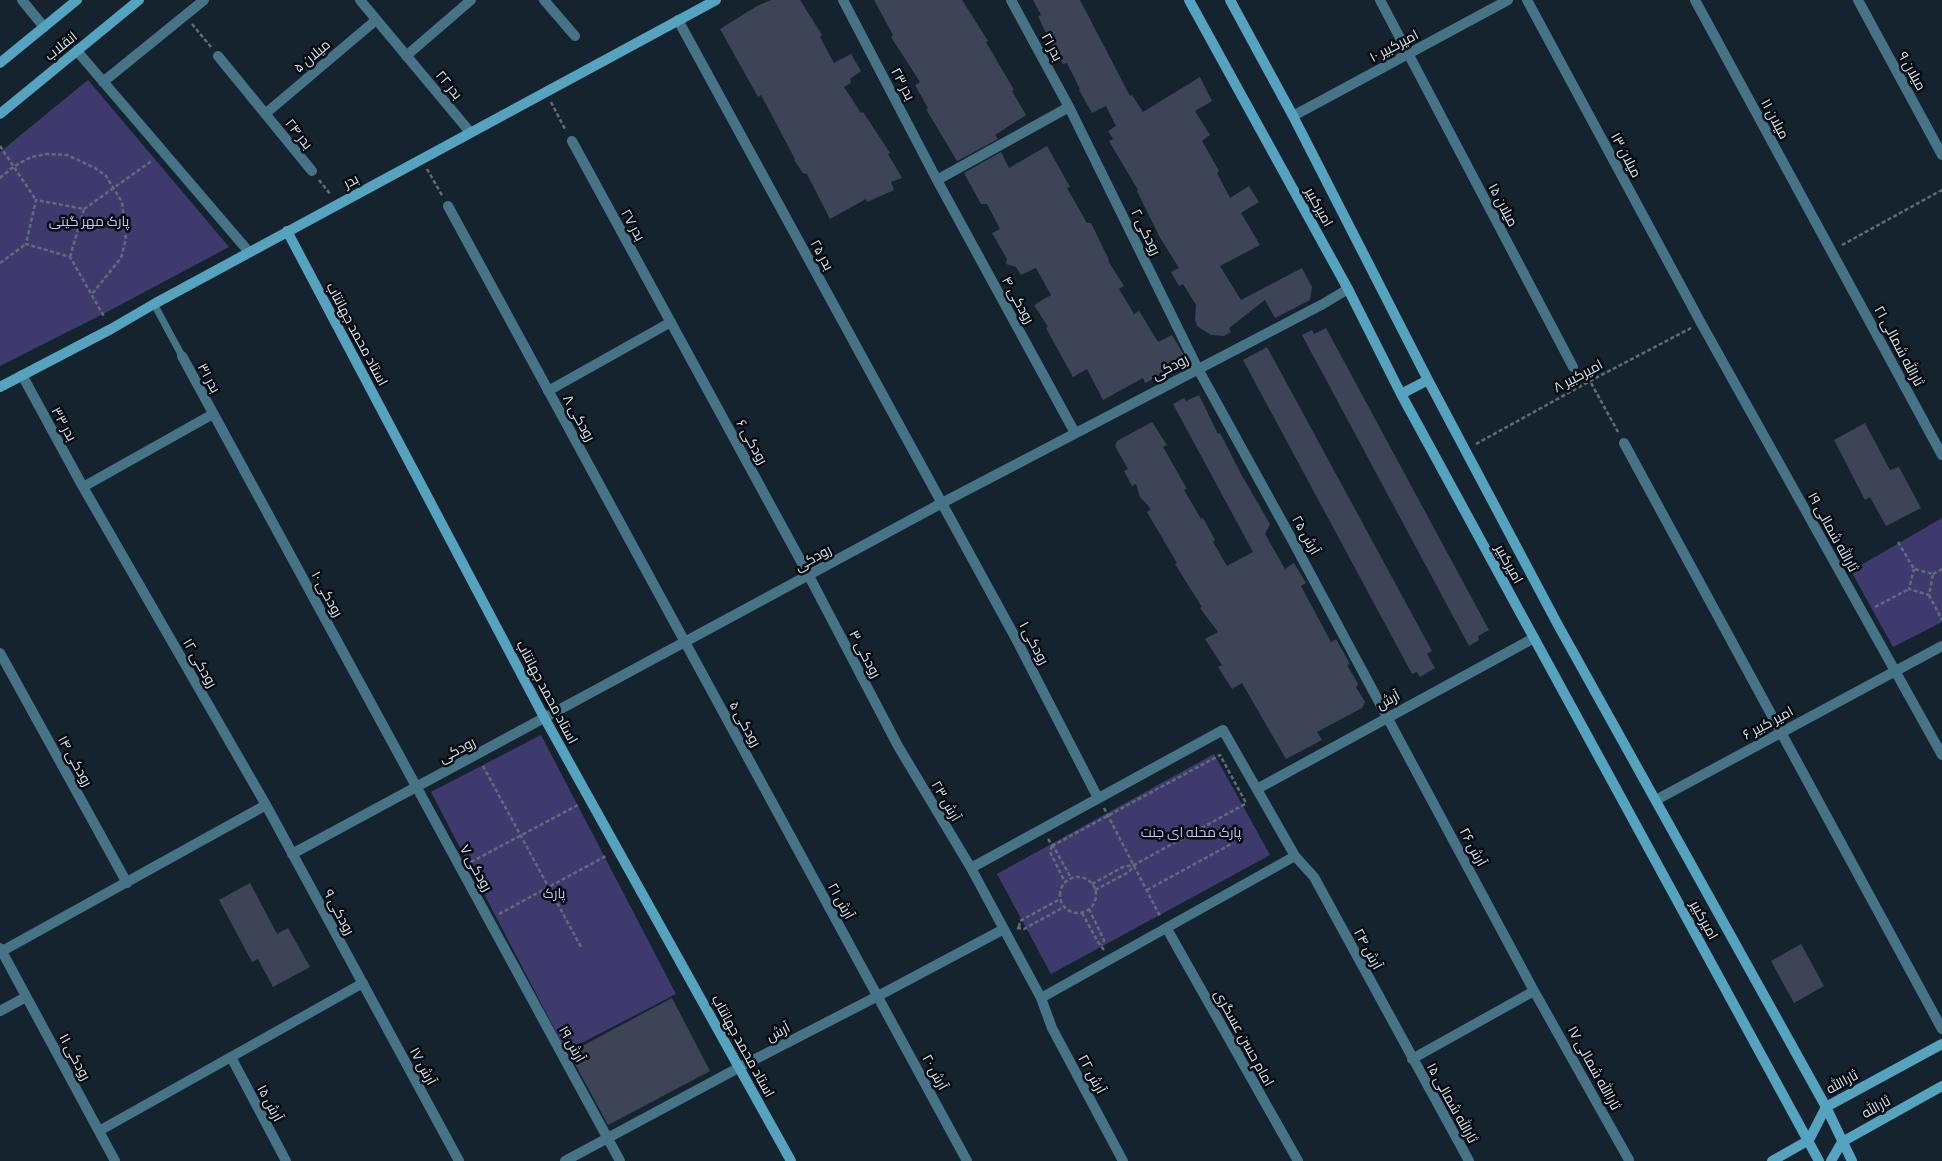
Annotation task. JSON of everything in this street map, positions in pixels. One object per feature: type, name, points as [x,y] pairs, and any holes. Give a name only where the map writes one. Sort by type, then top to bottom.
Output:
[{"type":"street","points":[[22,0],[44,27]]},
{"type":"street","name":"انقلاب","points":[[0,114],[139,0]]},
{"type":"street","points":[[103,82],[204,0]]},
{"type":"street","name":"بدر ۲۲","points":[[360,0],[470,132]]},
{"type":"street","points":[[406,56],[471,0]]},
{"type":"street","points":[[544,0],[574,36]]},
{"type":"street","name":"بدر","points":[[0,387],[111,329],[287,231],[716,0]]},
{"type":"street","name":"بدر ۲۳","points":[[843,0],[937,180]]},
{"type":"street","name":"بدر ۲۱","points":[[1011,0],[1069,107]]},
{"type":"street","name":"امیرکبیر","points":[[1189,0],[1348,289],[1401,394],[1819,1161]]},
{"type":"street","name":"امیرکبیر","points":[[1230,0],[1293,116],[1428,380],[1558,625],[1826,1107],[1842,1142]]},
{"type":"street","name":"میلان ۱۵","points":[[1380,0],[1573,367]]},
{"type":"street","name":"امیرکبیر ۱۰","points":[[1293,116],[1508,0]]},
{"type":"street","name":"میلان ۱۳","points":[[1527,0],[1701,323]]},
{"type":"street","name":"میلان ۱۱","points":[[1695,0],[1831,251]]},
{"type":"street","name":"میلان ۹","points":[[1858,0],[1942,155]]},
{"type":"street","name":"انقلاب","points":[[0,63],[71,2]]},
{"type":"street","name":"میلان ۵","points":[[265,114],[376,20]]},
{"type":"street","name":"بدر ۲۵","points":[[678,20],[942,503]]},
{"type":"street","points":[[77,51],[250,252]]},
{"type":"street","name":"بدر ۲۴","points":[[218,56],[312,171]]},
{"type":"street","points":[[937,180],[1069,107]]},
{"type":"street","name":"رودکی ۲","points":[[1069,107],[1198,368]]},
{"type":"street","name":"بدر ۲۷","points":[[572,141],[671,322]]},
{"type":"street","name":"رودکی ۴","points":[[937,180],[1075,433]]},
{"type":"street","name":"رودکی ۸","points":[[448,206],[685,643]]},
{"type":"street","name":"استاد محمد جهانتاب","points":[[287,231],[545,718],[791,1161]]},
{"type":"street","name":"ثارالله شمالی ۲۱","points":[[1831,251],[1942,455]]},
{"type":"street","name":"رودکی","points":[[292,854],[942,503],[1323,304],[1348,289]]},
{"type":"street","points":[[548,391],[671,322]]},
{"type":"street","name":"رودکی ۶","points":[[671,322],[809,576]]},
{"type":"street","name":"ثارالله شمالی ۱۹","points":[[1701,323],[1942,755]]},
{"type":"street","name":"بدر ۳۱","points":[[182,356],[213,414]]},
{"type":"street","name":"آرش ۲۵","points":[[1198,368],[1388,716]]},
{"type":"street","name":"بدر ۳۳","points":[[22,375],[82,487]]},
{"type":"street","points":[[1401,394],[1428,380]]},
{"type":"street","points":[[82,487],[213,414]]},
{"type":"street","name":"رودکی ۱۰","points":[[213,414],[417,787]]},
{"type":"street","points":[[1624,443],[1942,1029]]},
{"type":"street","name":"رودکی ۱۲","points":[[82,487],[266,805],[292,854]]},
{"type":"street","name":"رودکی ۱","points":[[942,503],[1015,637],[1098,798]]},
{"type":"street","name":"رودکی ۳","points":[[809,576],[898,746]]},
{"type":"street","name":"آرش","points":[[1259,792],[1388,716],[1534,638]]},
{"type":"street","name":"رودکی ۵","points":[[685,643],[780,818]]},
{"type":"street","name":"امیر کبیر ۶","points":[[1656,800],[1942,646]]},
{"type":"street","name":"رودکی ۱۴","points":[[0,653],[127,883]]},
{"type":"street","name":"آرش ۲۶","points":[[1388,716],[1534,991]]},
{"type":"street","name":"آرش ۲۴","points":[[1098,798],[1223,730],[1295,856],[1314,877],[1412,1059]]},
{"type":"street","name":"آرش ۲۳","points":[[898,746],[1004,930]]},
{"type":"street","name":"رودکی ۷","points":[[417,787],[512,963]]},
{"type":"street","points":[[970,868],[1098,798]]},
{"type":"street","points":[[1,949],[127,883],[266,805]]},
{"type":"street","name":"آرش ۲۱","points":[[780,818],[878,996]]},
{"type":"street","name":"رودکی ۹","points":[[292,854],[363,983]]},
{"type":"street","points":[[1042,998],[1295,856]]},
{"type":"street","name":"امام حسن عسگری","points":[[1167,929],[1298,1161]]},
{"type":"street","name":"آرش","points":[[565,1161],[740,1067],[1004,930]]},
{"type":"street","name":"آرش ۲۲","points":[[1004,930],[1042,998],[1052,1028],[1123,1161]]},
{"type":"street","name":"رودکی ۱۱","points":[[1,949],[115,1161]]},
{"type":"street","name":"آرش ۱۹","points":[[512,963],[620,1161]]},
{"type":"street","points":[[99,1131],[363,983]]},
{"type":"street","name":"آرش ۱۷","points":[[363,983],[459,1161]]},
{"type":"street","points":[[1412,1059],[1534,991]]},
{"type":"street","name":"ثاراالله شمالی ۱۷","points":[[1534,991],[1629,1160]]},
{"type":"street","name":"آرش ۲۰","points":[[878,996],[967,1161]]},
{"type":"street","points":[[0,1011],[26,997]]},
{"type":"street","name":"ثاراالله","points":[[1809,1140],[1826,1107],[1942,1044]]},
{"type":"street","name":"آرش ۱۵","points":[[230,1058],[286,1161]]},
{"type":"street","name":"ثارالله شمالی ۱۵","points":[[1412,1059],[1469,1161]]},
{"type":"street","name":"ثارالله","points":[[1842,1142],[1942,1086]]},
{"type":"street","points":[[1772,1161],[1809,1140]]},
{"type":"street","points":[[1831,1161],[1842,1142]]},
{"type":"street","points":[[1842,1142],[1852,1161]]},
{"type":"lane","points":[[154,304],[182,356]]},
{"type":"path","points":[[185,16],[218,56]]},
{"type":"path","points":[[545,92],[572,141]]},
{"type":"path","points":[[0,146],[12,167],[36,200],[84,209]]},
{"type":"path","points":[[70,257],[84,209],[163,153]]},
{"type":"path","points":[[0,178],[12,167],[31,157],[47,154],[67,155],[95,168],[106,176],[122,202],[126,239],[121,258],[92,294]]},
{"type":"path","points":[[422,158],[448,206]]},
{"type":"path","points":[[312,171],[338,204]]},
{"type":"path","points":[[1831,251],[1942,190]]},
{"type":"path","points":[[0,263],[26,244],[36,200]]},
{"type":"path","points":[[26,244],[70,257],[111,329]]},
{"type":"path","name":"امیرکبیر ۸","points":[[1466,450],[1590,381],[1701,323]]},
{"type":"path","points":[[1573,367],[1590,381],[1624,443]]},
{"type":"path","points":[[1898,542],[1914,569],[1933,574],[1942,570]]},
{"type":"path","points":[[1863,614],[1908,589],[1914,569]]},
{"type":"path","points":[[1933,574],[1929,595],[1942,620]]},
{"type":"path","points":[[1908,589],[1929,595]]},
{"type":"path","points":[[477,755],[581,947]]},
{"type":"path","points":[[1065,882],[1050,852],[1052,846],[1220,755],[1246,803]]},
{"type":"path","points":[[1092,884],[1123,867],[1134,865],[1246,803],[1259,792]]},
{"type":"path","points":[[460,868],[590,798]]},
{"type":"path","points":[[1098,798],[1167,929]]},
{"type":"path","points":[[1147,890],[1233,843]]},
{"type":"path","points":[[1052,846],[1071,878]]},
{"type":"path","points":[[489,920],[618,849]]},
{"type":"path","points":[[1095,890],[1129,872],[1134,865]]},
{"type":"path","points":[[1081,877],[1092,884],[1095,890],[1095,900],[1089,909],[1082,912],[1070,912],[1064,907],[1060,893],[1065,882],[1071,878],[1081,877]]},
{"type":"path","points":[[1060,898],[1020,921],[1019,927],[1024,929],[1064,907]]},
{"type":"path","points":[[1082,912],[1098,942],[1102,945],[1104,940],[1089,909]]},
{"type":"green space","name":"پارک مهر گیتی","points":[[88,80],[229,247],[0,366],[0,152]]},
{"type":"green space","points":[[1942,518],[1942,622],[1893,647],[1851,571]]},
{"type":"green space","name":"پارک","points":[[541,735],[676,994],[566,1051],[431,792]]},
{"type":"green space","name":"پارک محله ای جنت","points":[[1214,754],[1270,855],[1051,974],[997,874]]},
{"type":"building","points":[[771,0],[800,0],[822,35],[820,37],[834,63],[851,54],[861,71],[850,79],[851,83],[844,87],[890,153],[888,154],[902,178],[891,182],[894,190],[867,202],[866,199],[830,219],[807,174],[803,173],[794,160],[761,95],[758,97],[720,29],[757,6]]},
{"type":"building","points":[[874,0],[962,0],[988,41],[986,42],[1026,115],[995,135],[998,139],[957,161],[926,109],[928,108],[915,85],[920,82],[891,37],[893,35]]},
{"type":"building","points":[[1033,0],[1080,0],[1130,96],[1132,95],[1143,112],[1200,77],[1212,101],[1195,111],[1210,135],[1202,141],[1219,171],[1217,173],[1230,198],[1249,186],[1259,202],[1241,213],[1260,245],[1220,266],[1241,300],[1302,268],[1312,287],[1310,300],[1275,318],[1265,300],[1229,328],[1231,332],[1224,336],[1211,335],[1197,326],[1195,319],[1196,305],[1183,284],[1179,286],[1171,272],[1179,268],[1159,236],[1138,190],[1109,141],[1113,139],[1108,131],[1116,126],[1106,106],[1092,113],[1067,63],[1063,64],[1051,44],[1038,16],[1041,15]]},
{"type":"building","points":[[1047,146],[1070,187],[1067,188],[1087,223],[1091,223],[1108,261],[1124,286],[1119,289],[1134,314],[1139,311],[1158,342],[1172,335],[1185,357],[1182,364],[1145,383],[1143,378],[1103,400],[1087,369],[1073,377],[1046,328],[1048,327],[1034,305],[1051,295],[1036,268],[1021,275],[1016,267],[1006,264],[1007,259],[992,233],[1000,229],[987,204],[981,204],[964,173],[1001,152],[1009,168]]},
{"type":"building","points":[[1326,328],[1489,630],[1478,636],[1479,640],[1469,646],[1302,335],[1312,330],[1314,334]]},
{"type":"building","points":[[1267,347],[1432,651],[1427,654],[1435,668],[1420,677],[1417,672],[1412,674],[1243,360]]},
{"type":"building","points":[[1199,395],[1218,434],[1220,433],[1270,524],[1265,534],[1285,569],[1294,563],[1306,583],[1301,586],[1331,642],[1336,639],[1350,664],[1347,665],[1358,684],[1356,687],[1365,702],[1362,708],[1317,732],[1322,740],[1286,759],[1242,683],[1232,689],[1218,667],[1222,665],[1205,639],[1218,632],[1200,608],[1202,607],[1175,564],[1177,563],[1147,512],[1151,509],[1140,497],[1136,484],[1132,486],[1124,471],[1128,469],[1115,446],[1117,441],[1152,422],[1167,445],[1163,447],[1187,489],[1184,490],[1201,519],[1203,518],[1215,540],[1213,542],[1227,566],[1253,552],[1173,404],[1184,398],[1186,401]]},
{"type":"building","points":[[1865,423],[1890,470],[1899,467],[1921,508],[1886,526],[1870,497],[1865,500],[1834,440]]},
{"type":"building","points":[[250,883],[277,934],[288,928],[310,967],[273,987],[258,959],[252,962],[219,900]]},
{"type":"building","points":[[1801,944],[1824,986],[1794,1003],[1771,961]]},
{"type":"building","points":[[672,998],[710,1071],[608,1125],[569,1053]]}]
